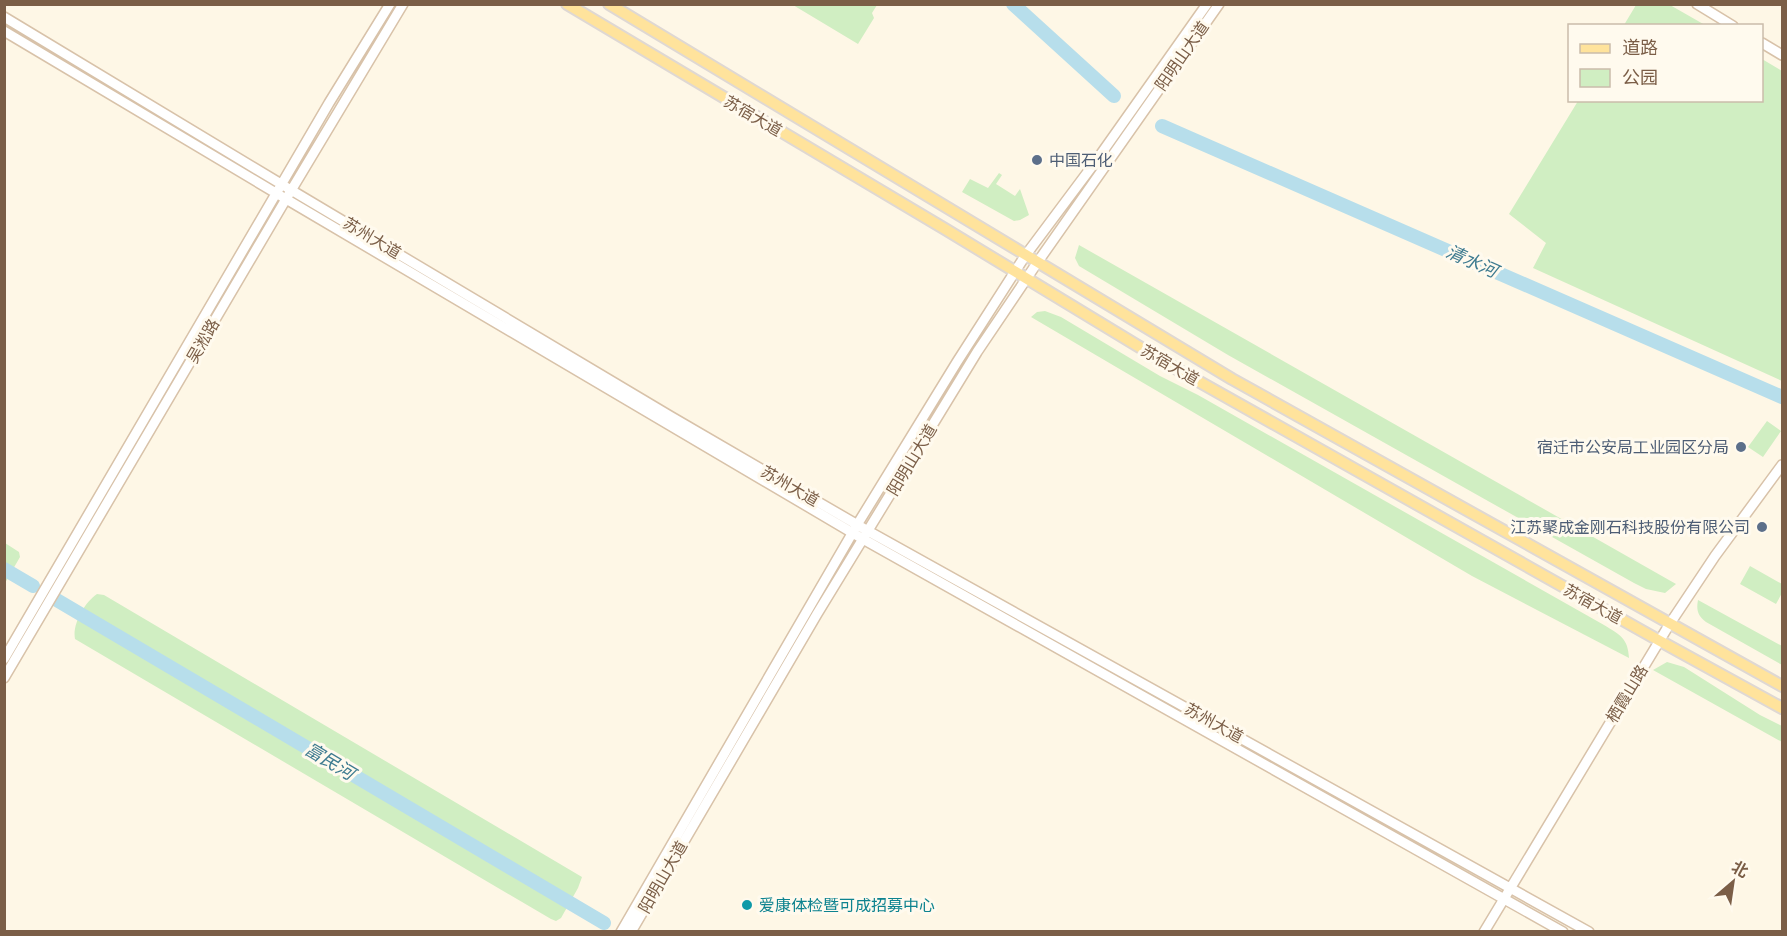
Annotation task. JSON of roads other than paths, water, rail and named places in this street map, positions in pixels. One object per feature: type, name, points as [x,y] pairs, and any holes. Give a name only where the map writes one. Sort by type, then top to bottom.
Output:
[{"type":"main road","name":"吴淞路","points":[[4,678],[284,192],[335,93],[390,4]]},
{"type":"main road","name":"吴淞路","points":[[4,659],[284,192],[403,4]]},
{"type":"main road","name":"苏宿大道","points":[[567,4],[1166,363],[1782,708]]},
{"type":"main road","name":"苏宿大道","points":[[609,4],[1232,379],[1782,686]]},
{"type":"main road","name":"阳明山大道","points":[[621,932],[855,529],[1025,256],[1096,161],[1207,4]]},
{"type":"main road","name":"阳明山大道","points":[[631,932],[967,369],[1037,263],[1218,4]]},
{"type":"main road","points":[[1697,4],[1730,24]]},
{"type":"main road","name":"苏州大道","points":[[4,17],[284,192]]},
{"type":"main road","name":"苏州大道","points":[[4,31],[670,416],[855,529],[1589,932]]},
{"type":"main road","points":[[1763,44],[1782,55]]},
{"type":"main road","name":"栖霞山路","points":[[1484,932],[1669,624],[1782,465]]},
{"type":"main road","name":"苏州大道","points":[[866,535],[1563,932]]},
{"type":"waterway","name":"清水河","points":[[1013,4],[1114,96]]},
{"type":"waterway","name":"清水河","points":[[1162,126],[1782,397]]},
{"type":"waterway","name":"富民河","points":[[4,569],[33,586]]},
{"type":"waterway","name":"富民河","points":[[55,599],[604,923]]},
{"type":"place","name":"中国石化","points":[[1037,160]]},
{"type":"place","name":"宿迁市公安局工业园区分局","points":[[1741,447]]},
{"type":"place","name":"江苏聚成金刚石科技股份有限公司","points":[[1762,527]]},
{"type":"place","name":"爱康体检暨可成招募中心","points":[[747,905]]}]
